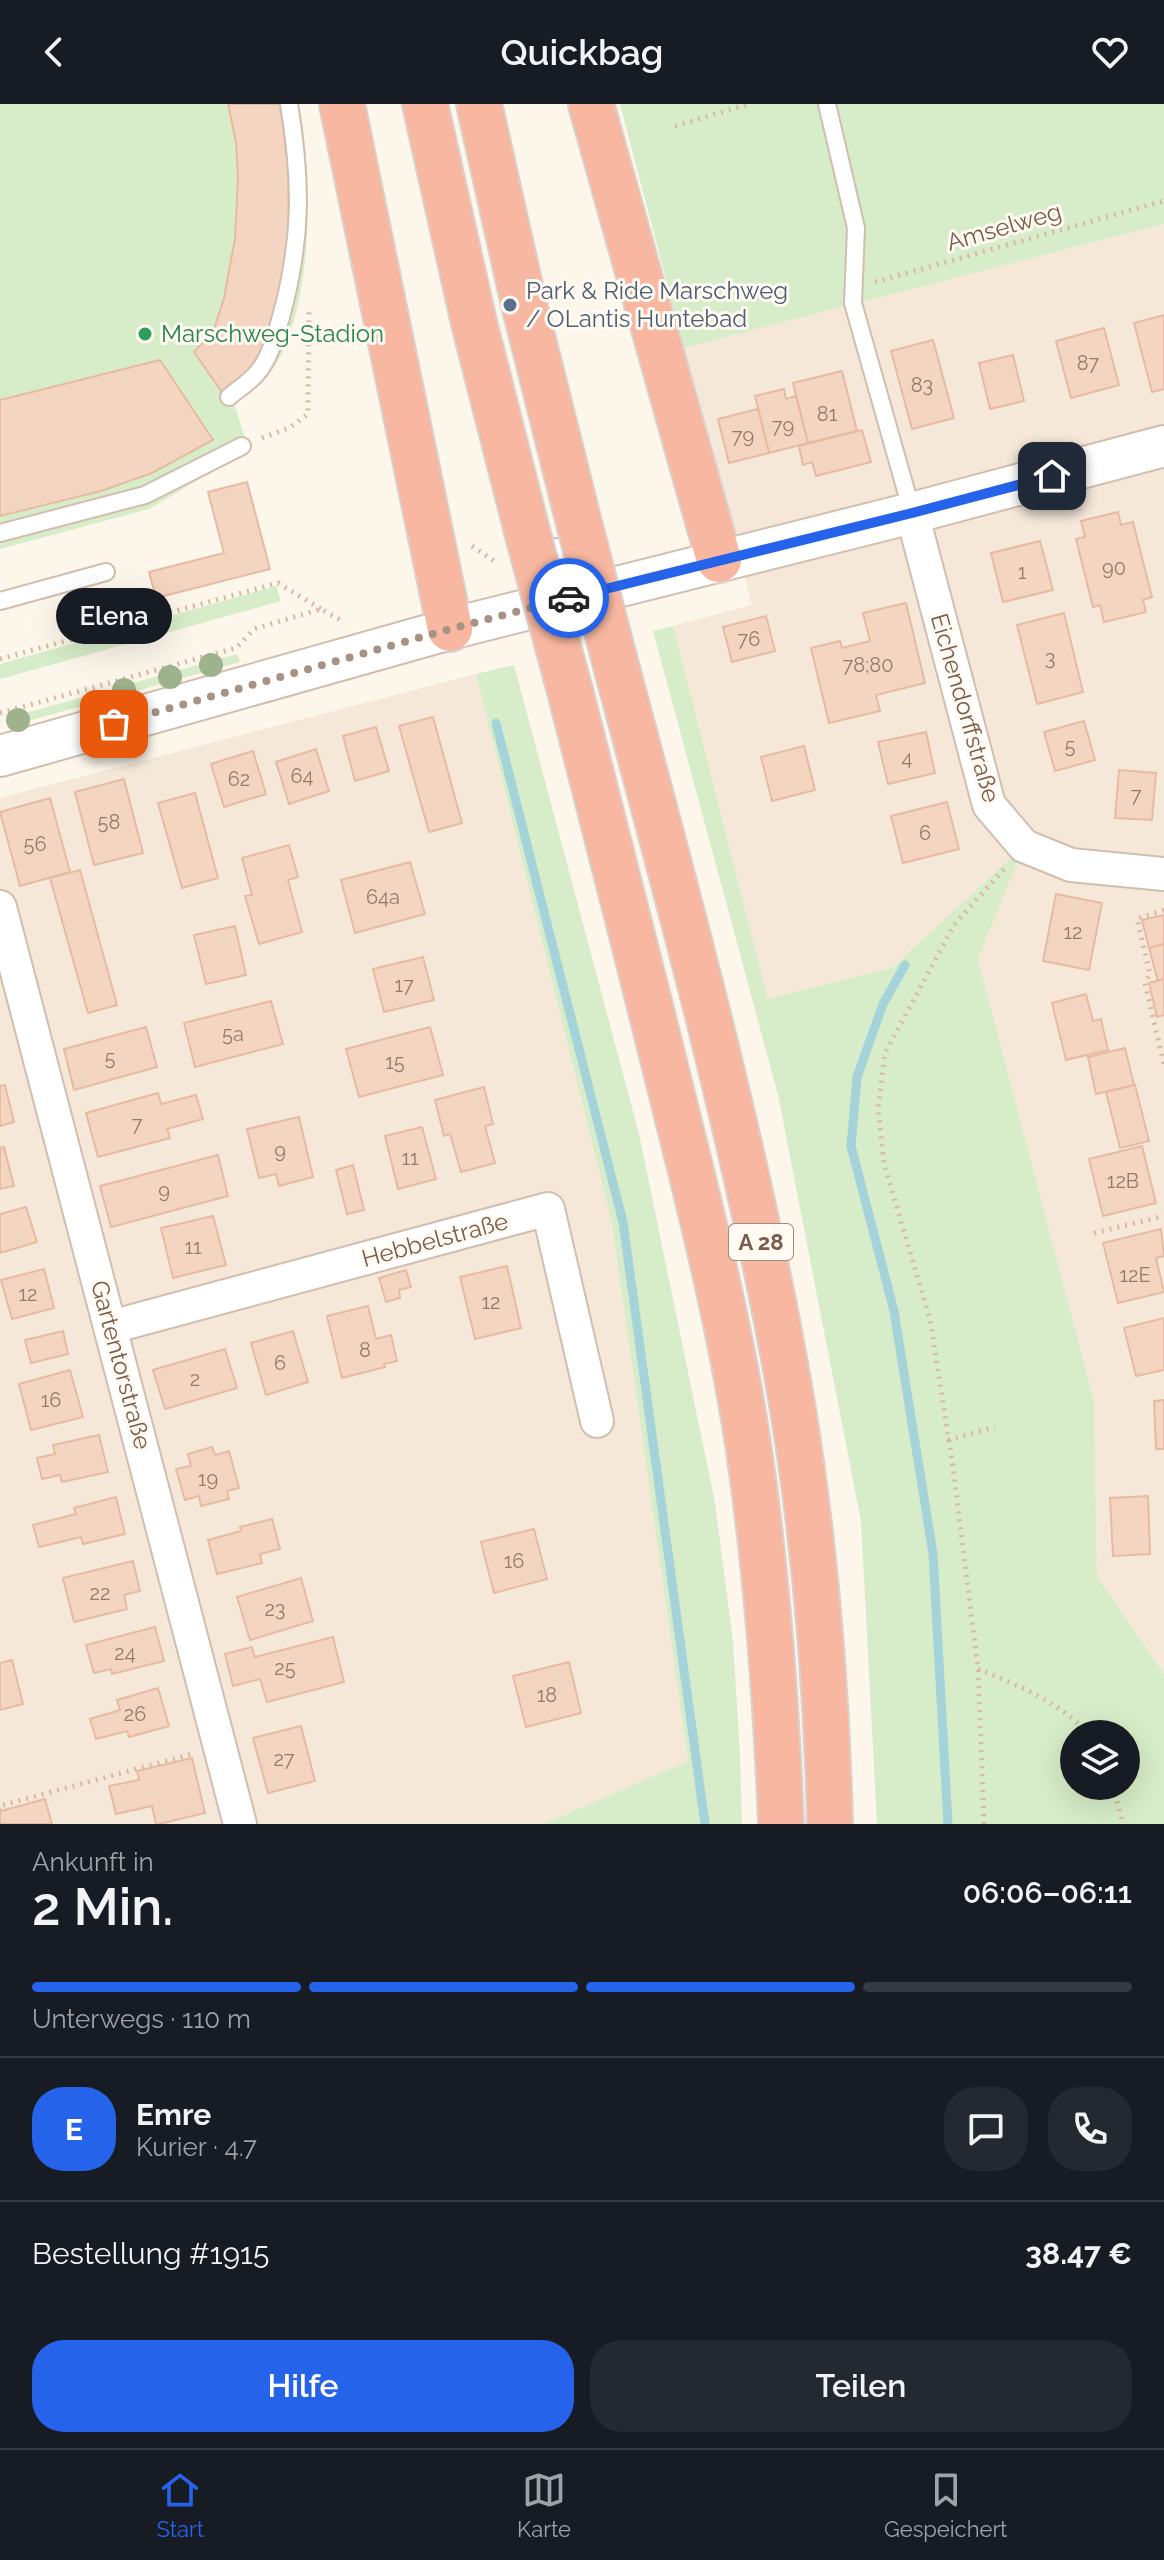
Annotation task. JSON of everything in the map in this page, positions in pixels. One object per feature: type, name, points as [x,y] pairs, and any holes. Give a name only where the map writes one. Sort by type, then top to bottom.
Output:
[{"type":"highway","points":[[342,104],[450,629]]},
{"type":"highway","name":"A 28","points":[[425,104],[474,323],[712,1258],[748,1444],[765,1582],[777,1725],[781,1824]]},
{"type":"highway","name":"A 28","points":[[479,104],[528,319],[717,1047],[781,1339],[815,1575],[828,1714],[830,1824]]},
{"type":"highway","points":[[591,104],[719,560]]},
{"type":"street","points":[[0,756],[450,629],[719,560],[916,526],[1164,446]]},
{"type":"street","name":"Eichendorffstraße","points":[[916,526],[989,805],[1024,846],[1071,865],[1164,874]]},
{"type":"street","name":"Gartentorstraße","points":[[0,907],[240,1824]]},
{"type":"street","name":"Hebbelstraße","points":[[111,1327],[548,1209],[597,1421]]},
{"type":"lane","points":[[229,397],[258,372],[274,340],[292,276],[300,203],[296,145],[289,104]]},
{"type":"lane","points":[[827,104],[856,228],[853,303],[916,526]]},
{"type":"lane","points":[[0,533],[145,495],[242,446]]},
{"type":"lane","points":[[557,547],[569,598]]},
{"type":"lane","points":[[0,601],[106,572]]},
{"type":"path","points":[[675,126],[749,104]]},
{"type":"path","name":"Amselweg","points":[[854,288],[1164,201]]},
{"type":"path","points":[[242,446],[289,428],[308,414],[309,306]]},
{"type":"path","points":[[0,659],[278,583],[353,627]]},
{"type":"path","points":[[0,713],[236,648],[254,629],[321,609]]},
{"type":"path","points":[[984,1824],[978,1669],[948,1440],[930,1319],[884,1164],[878,1109],[885,1053],[954,925],[1024,846]]},
{"type":"path","points":[[1164,910],[1137,919],[1150,974],[1145,983],[1164,1065]]},
{"type":"path","points":[[1094,1233],[1164,1216]]},
{"type":"path","points":[[948,1440],[995,1427]]},
{"type":"path","points":[[978,1669],[1013,1683],[1076,1720]]},
{"type":"path","points":[[3,1805],[220,1747]]},
{"type":"path","points":[[1117,1800],[1123,1824]]},
{"type":"shaded area","points":[[1164,224],[1164,1674],[1097,1576],[1094,1401],[978,959],[1023,848],[893,967],[768,999],[673,626],[752,605],[684,348]]},
{"type":"shaded area","points":[[476,674],[612,1224],[688,1761],[544,1824],[0,1824],[0,798]]},
{"type":"green space","name":"Marschweg-Stadion","points":[[0,104],[299,104],[308,206],[302,282],[295,318],[283,350],[268,376],[234,404],[249,450],[149,509],[0,549]]},
{"type":"green space","points":[[620,104],[1164,104],[1164,224],[684,348]]},
{"type":"green space","points":[[276,586],[281,601],[0,679],[0,664]]},
{"type":"green space","points":[[673,626],[768,999],[893,967],[1024,846],[978,959],[1094,1401],[1097,1576],[1164,1674],[1164,1824],[877,1824],[861,1521],[778,1095],[653,631]]},
{"type":"green space","points":[[237,654],[240,662],[10,726],[8,718]]},
{"type":"green space","points":[[514,665],[639,1134],[715,1503],[733,1641],[742,1824],[544,1824],[688,1761],[612,1224],[476,674]]},
{"type":"building","points":[[228,104],[280,104],[288,166],[289,224],[280,297],[270,333],[251,368],[222,392],[194,352],[213,332],[224,298],[235,239],[238,178],[236,142]]},
{"type":"building","points":[[1164,315],[1164,389],[1152,392],[1134,323]]},
{"type":"building","points":[[1104,328],[1119,385],[1071,398],[1056,341]]},
{"type":"building","points":[[933,340],[954,418],[912,429],[891,351]]},
{"type":"building","points":[[1013,355],[1024,401],[990,409],[979,363]]},
{"type":"building","points":[[160,360],[213,440],[152,473],[101,491],[0,516],[0,400]]},
{"type":"building","points":[[842,371],[857,431],[808,443],[793,383]]},
{"type":"building","points":[[784,389],[786,399],[796,396],[808,443],[769,453],[755,396]]},
{"type":"building","points":[[758,409],[769,453],[729,463],[718,419]]},
{"type":"building","points":[[862,430],[871,462],[816,476],[812,462],[803,465],[799,446]]},
{"type":"building","points":[[247,482],[270,569],[156,598],[149,572],[224,553],[208,492]]},
{"type":"building","points":[[1118,512],[1121,525],[1133,522],[1152,597],[1143,600],[1146,612],[1104,622],[1100,605],[1093,607],[1076,539],[1085,537],[1081,521]]},
{"type":"building","points":[[1040,541],[1053,590],[1003,602],[991,553]]},
{"type":"building","points":[[906,603],[925,683],[876,695],[880,711],[829,723],[811,648],[840,641],[842,648],[870,641],[863,613]]},
{"type":"building","points":[[1064,613],[1083,692],[1037,704],[1017,625]]},
{"type":"building","points":[[766,616],[775,651],[732,662],[723,627]]},
{"type":"building","points":[[433,717],[462,823],[429,832],[399,726]]},
{"type":"building","points":[[1084,721],[1095,760],[1055,771],[1044,732]]},
{"type":"building","points":[[376,727],[389,771],[355,781],[343,736]]},
{"type":"building","points":[[926,732],[935,773],[888,784],[878,742]]},
{"type":"building","points":[[804,746],[815,790],[772,801],[761,757]]},
{"type":"building","points":[[316,749],[329,791],[289,804],[276,762]]},
{"type":"building","points":[[253,751],[266,794],[224,807],[211,764]]},
{"type":"building","points":[[1119,770],[1156,773],[1152,820],[1115,818]]},
{"type":"building","points":[[124,779],[143,853],[94,865],[75,792]]},
{"type":"building","points":[[195,793],[218,878],[182,888],[158,803]]},
{"type":"building","points":[[50,798],[70,872],[20,886],[0,812]]},
{"type":"building","points":[[947,802],[959,849],[903,863],[891,816]]},
{"type":"building","points":[[289,845],[298,877],[288,880],[302,932],[259,944],[245,896],[252,895],[242,858]]},
{"type":"building","points":[[410,862],[425,914],[355,933],[341,880]]},
{"type":"building","points":[[80,870],[117,1005],[88,1013],[50,878]]},
{"type":"building","points":[[1056,894],[1102,903],[1089,970],[1043,961]]},
{"type":"building","points":[[1164,915],[1164,944],[1149,948],[1142,920]]},
{"type":"building","points":[[235,926],[246,975],[206,984],[194,935]]},
{"type":"building","points":[[1164,944],[1164,979],[1158,981],[1149,948]]},
{"type":"building","points":[[423,957],[434,1000],[384,1012],[373,969]]},
{"type":"building","points":[[1164,979],[1164,1015],[1157,1017],[1149,983]]},
{"type":"building","points":[[1086,994],[1093,1021],[1101,1019],[1108,1050],[1066,1060],[1052,1003]]},
{"type":"building","points":[[271,1001],[283,1044],[195,1067],[184,1023]]},
{"type":"building","points":[[146,1027],[157,1067],[74,1090],[64,1049]]},
{"type":"building","points":[[430,1027],[443,1075],[359,1097],[346,1049]]},
{"type":"building","points":[[1125,1048],[1134,1085],[1096,1094],[1088,1057]]},
{"type":"building","points":[[5,1085],[14,1122],[0,1126],[0,1086]]},
{"type":"building","points":[[1135,1085],[1149,1141],[1120,1148],[1106,1092]]},
{"type":"building","points":[[484,1087],[493,1124],[485,1126],[495,1163],[461,1172],[450,1134],[444,1136],[435,1100]]},
{"type":"building","points":[[158,1093],[161,1104],[196,1095],[203,1119],[167,1129],[170,1138],[98,1157],[86,1113]]},
{"type":"building","points":[[299,1117],[313,1177],[279,1186],[276,1174],[259,1178],[247,1129]]},
{"type":"building","points":[[422,1127],[436,1179],[398,1189],[385,1136]]},
{"type":"building","points":[[1142,1146],[1156,1203],[1103,1216],[1089,1159]]},
{"type":"building","points":[[4,1147],[14,1186],[0,1189],[0,1148]]},
{"type":"building","points":[[218,1155],[228,1196],[111,1227],[100,1186]]},
{"type":"building","points":[[353,1165],[364,1210],[347,1214],[336,1170]]},
{"type":"building","points":[[26,1207],[37,1242],[0,1253],[0,1214]]},
{"type":"building","points":[[213,1216],[226,1265],[173,1278],[161,1228]]},
{"type":"building","points":[[1161,1229],[1164,1256],[1156,1258],[1164,1292],[1118,1303],[1103,1243]]},
{"type":"building","points":[[507,1266],[521,1328],[475,1339],[460,1277]]},
{"type":"building","points":[[44,1269],[54,1308],[12,1319],[1,1280]]},
{"type":"building","points":[[406,1270],[411,1287],[399,1290],[400,1298],[386,1302],[379,1278]]},
{"type":"building","points":[[368,1306],[376,1339],[391,1335],[397,1361],[342,1378],[327,1316]]},
{"type":"building","points":[[1164,1318],[1164,1370],[1136,1376],[1124,1328]]},
{"type":"building","points":[[63,1331],[68,1354],[31,1363],[25,1340]]},
{"type":"building","points":[[293,1331],[308,1382],[266,1395],[251,1343]]},
{"type":"building","points":[[225,1349],[237,1388],[165,1409],[153,1370]]},
{"type":"building","points":[[70,1370],[83,1417],[31,1430],[19,1384]]},
{"type":"building","points":[[1164,1400],[1164,1449],[1156,1449],[1154,1401]]},
{"type":"building","points":[[99,1435],[108,1472],[62,1482],[60,1475],[42,1479],[37,1458],[55,1454],[53,1445]]},
{"type":"building","points":[[212,1447],[215,1455],[229,1451],[239,1488],[227,1491],[229,1499],[201,1506],[199,1496],[185,1500],[176,1469],[191,1466],[188,1454]]},
{"type":"building","points":[[1148,1496],[1150,1554],[1113,1556],[1110,1498]]},
{"type":"building","points":[[116,1497],[125,1534],[83,1544],[81,1537],[39,1547],[33,1525],[76,1514],[74,1508]]},
{"type":"building","points":[[272,1519],[280,1549],[260,1554],[262,1563],[217,1574],[208,1540]]},
{"type":"building","points":[[534,1529],[547,1579],[494,1593],[481,1542]]},
{"type":"building","points":[[133,1561],[140,1591],[124,1595],[127,1609],[74,1622],[63,1578]]},
{"type":"building","points":[[301,1578],[313,1621],[250,1640],[237,1597]]},
{"type":"building","points":[[155,1627],[164,1661],[112,1674],[111,1669],[94,1673],[86,1645]]},
{"type":"building","points":[[333,1637],[344,1682],[267,1702],[260,1679],[233,1686],[225,1654],[252,1647],[255,1657]]},
{"type":"building","points":[[12,1660],[23,1704],[0,1710],[0,1663]]},
{"type":"building","points":[[569,1662],[581,1713],[526,1727],[513,1676]]},
{"type":"building","points":[[158,1688],[169,1726],[129,1737],[127,1731],[96,1739],[90,1719],[120,1710],[117,1700]]},
{"type":"building","points":[[301,1726],[315,1781],[268,1793],[253,1738]]},
{"type":"building","points":[[192,1758],[205,1813],[159,1824],[156,1824],[152,1806],[116,1814],[109,1786],[139,1780],[137,1771]]},
{"type":"building","points":[[45,1799],[52,1824],[0,1824],[0,1808],[1,1811]]},
{"type":"waterway","points":[[496,723],[623,1222],[705,1824]]},
{"type":"waterway","points":[[905,965],[883,1004],[857,1077],[851,1146],[894,1311],[933,1554],[948,1824]]},
{"type":"way so far","points":[[114,724],[569,598]]},
{"type":"place","name":"Park & Ride Marschweg / OLantis Huntebad","points":[[510,305]]},
{"type":"place","name":"Marschweg-Stadion","points":[[145,334]]},
{"type":"place","name":"Elena","points":[[114,724]]},
{"type":"route","points":[[569,598],[1052,476]]}]
